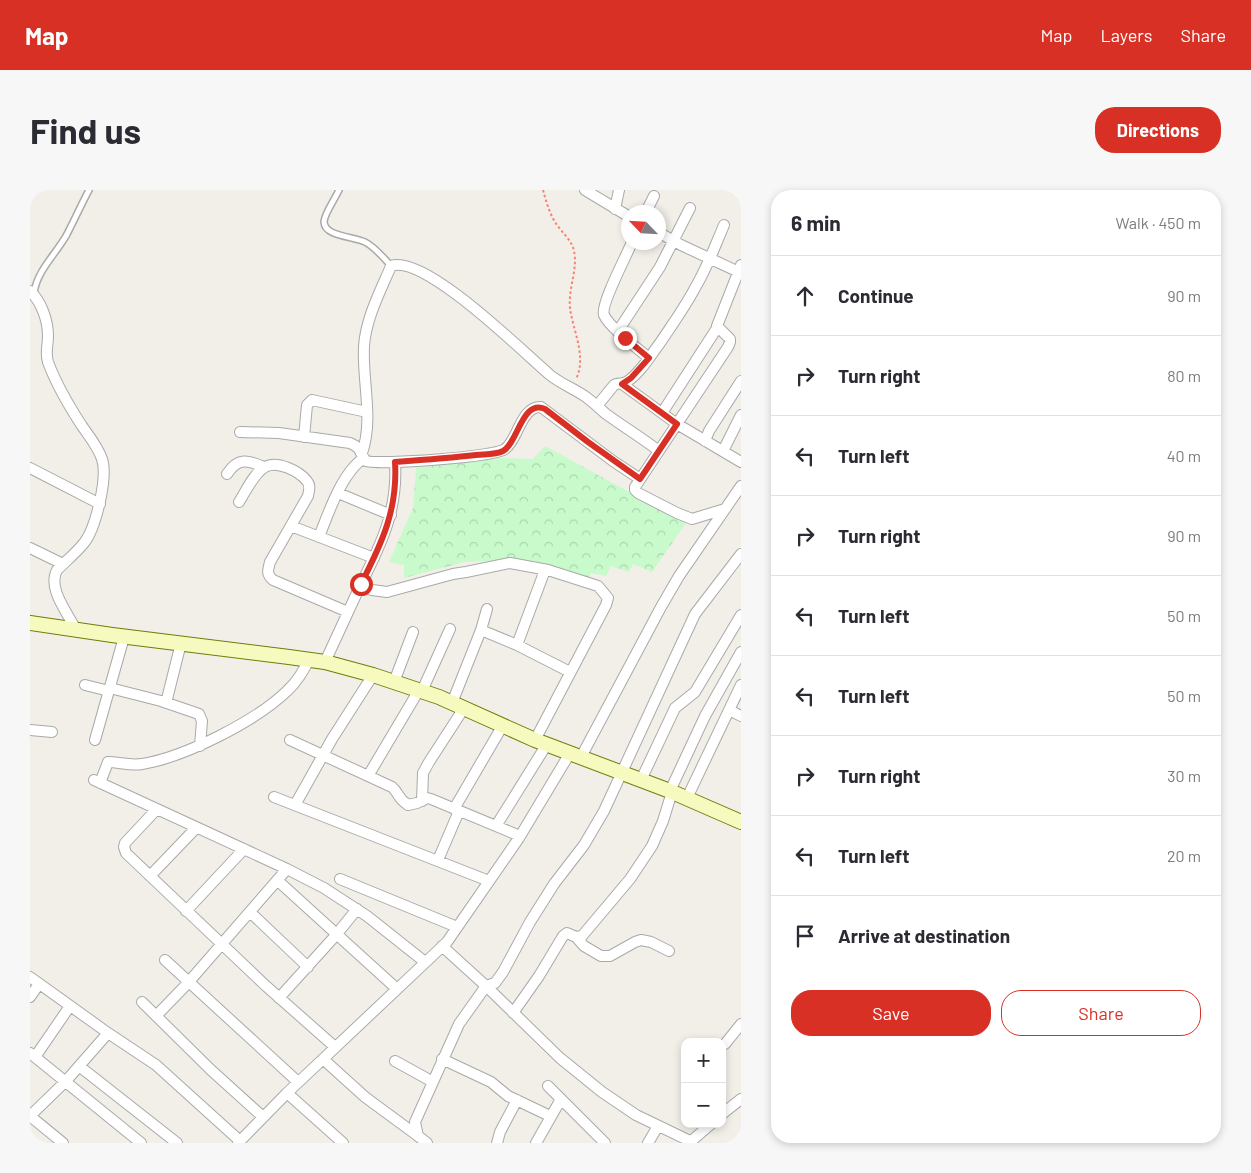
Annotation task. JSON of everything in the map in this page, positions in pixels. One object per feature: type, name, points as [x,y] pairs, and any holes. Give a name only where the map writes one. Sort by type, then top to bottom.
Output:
[{"type":"main road","points":[[30,623],[124,637],[325,662],[373,675],[458,705],[541,742],[687,798],[741,822]]},
{"type":"street","points":[[585,190],[621,212]]},
{"type":"street","points":[[615,209],[619,190]]},
{"type":"street","points":[[650,205],[654,196]]},
{"type":"street","points":[[618,331],[652,282],[690,208]]},
{"type":"street","points":[[622,384],[631,378],[649,358],[685,306],[724,225]]},
{"type":"street","points":[[662,413],[717,328],[717,323],[740,270],[709,259],[666,236]]},
{"type":"street","points":[[628,250],[603,308],[603,314],[618,331],[649,358]]},
{"type":"street","points":[[319,537],[338,493],[363,455],[366,442],[367,412],[364,347],[367,323],[391,266],[401,264],[409,266],[438,281],[493,323],[551,376],[572,388],[659,451]]},
{"type":"street","points":[[32,292],[46,319],[48,336],[45,352],[48,362],[76,417],[102,459],[104,472],[100,504],[91,531],[84,543],[54,576],[54,588],[76,630]]},
{"type":"street","points":[[717,328],[727,335],[730,342],[635,487],[638,493],[687,518],[692,519],[725,509]]},
{"type":"street","points":[[705,441],[709,431],[741,381]]},
{"type":"street","points":[[597,406],[616,383],[622,384],[677,424],[741,462]]},
{"type":"street","points":[[304,437],[307,405],[312,400],[367,412]]},
{"type":"street","points":[[240,432],[279,433],[350,443],[357,446],[363,455],[374,463],[462,457],[503,451],[509,446],[522,420],[532,409],[541,407],[640,479]]},
{"type":"street","points":[[723,451],[741,415]]},
{"type":"street","points":[[227,474],[240,461],[264,467]]},
{"type":"street","points":[[325,662],[374,558],[391,515],[396,476],[395,462]]},
{"type":"street","points":[[239,502],[264,467],[273,464],[298,473],[308,482],[310,489],[308,496],[270,562],[267,572],[268,576],[272,580],[348,612]]},
{"type":"street","points":[[30,468],[100,504]]},
{"type":"street","points":[[30,977],[156,1065],[244,1140],[263,1117],[298,1082],[442,946],[457,927],[576,755],[679,576],[741,486]]},
{"type":"street","points":[[338,493],[391,515]]},
{"type":"street","points":[[291,526],[374,558]]},
{"type":"street","points":[[30,548],[63,564]]},
{"type":"street","points":[[418,1136],[415,1122],[459,1024],[486,986],[495,982],[503,972],[530,922],[554,884],[584,845],[604,811],[695,614],[741,554]]},
{"type":"street","points":[[361,584],[372,590],[387,592],[453,574],[510,563],[545,570],[598,586],[608,598],[570,672],[541,742],[496,826]]},
{"type":"street","points":[[517,645],[545,570]]},
{"type":"street","points":[[422,801],[424,773],[458,705],[487,610]]},
{"type":"street","points":[[641,780],[674,708],[695,692],[741,615]]},
{"type":"street","points":[[368,776],[421,691],[450,629]]},
{"type":"street","points":[[481,630],[517,645],[570,672]]},
{"type":"street","points":[[394,682],[413,632]]},
{"type":"street","points":[[95,740],[124,637]]},
{"type":"street","points":[[166,703],[180,643]]},
{"type":"street","points":[[576,937],[578,938],[584,934],[614,899],[652,846],[663,821],[671,792],[705,716],[741,652]]},
{"type":"street","points":[[309,660],[301,675],[287,692],[251,718],[200,746],[167,758],[141,765],[108,762],[97,782],[287,869],[324,888],[367,916],[425,962]]},
{"type":"street","points":[[295,805],[322,756],[373,675]]},
{"type":"street","points":[[85,685],[166,703],[198,714],[202,721],[200,746]]},
{"type":"street","points":[[687,798],[741,685]]},
{"type":"street","points":[[729,710],[741,716]]},
{"type":"street","points":[[438,860],[457,810],[503,725]]},
{"type":"street","points":[[30,730],[52,732]]},
{"type":"street","points":[[290,740],[392,787],[398,798],[408,805],[427,798],[520,836]]},
{"type":"street","points":[[274,797],[489,881]]},
{"type":"street","points":[[156,810],[125,843],[126,853],[279,998],[335,1047]]},
{"type":"street","points":[[150,876],[196,828]]},
{"type":"street","points":[[186,911],[244,850]]},
{"type":"street","points":[[156,1016],[287,869]]},
{"type":"street","points":[[340,878],[457,927]]},
{"type":"street","points":[[277,880],[397,988]]},
{"type":"street","points":[[279,998],[357,910]]},
{"type":"street","points":[[250,912],[308,967]]},
{"type":"street","points":[[513,1013],[539,976],[562,936],[566,933],[576,937],[591,951],[601,956],[610,956],[641,940],[651,942],[669,951]]},
{"type":"street","points":[[442,946],[560,1058],[602,1092],[636,1115],[690,1142],[706,1128]]},
{"type":"street","points":[[164,960],[298,1082]]},
{"type":"street","points":[[30,997],[39,984]]},
{"type":"street","points":[[142,1002],[263,1117]]},
{"type":"street","points":[[70,1006],[32,1055],[140,1143]]},
{"type":"street","points":[[726,1043],[741,1024]]},
{"type":"street","points":[[63,1143],[30,1116],[66,1081],[108,1033]]},
{"type":"street","points":[[322,1059],[365,1097],[427,1143]]},
{"type":"street","points":[[442,1059],[497,1085],[508,1096],[550,1116]]},
{"type":"street","points":[[395,1061],[433,1082]]},
{"type":"street","points":[[79,1066],[177,1143]]},
{"type":"street","points":[[548,1086],[605,1143]]},
{"type":"street","points":[[287,1093],[343,1143]]},
{"type":"street","points":[[726,1111],[741,1099]]},
{"type":"street","points":[[497,1143],[500,1132],[517,1100]]},
{"type":"street","points":[[536,1143],[561,1100]]},
{"type":"street","points":[[648,1143],[658,1126]]},
{"type":"lane","points":[[32,292],[40,273],[66,236],[89,190]]},
{"type":"lane","points":[[339,190],[324,221],[326,229],[333,234],[344,235],[365,242],[391,266]]},
{"type":"path","points":[[543,190],[552,217],[574,248],[575,266],[571,283],[570,307],[580,359],[578,377],[572,388]]},
{"type":"green space","points":[[545,446],[686,523],[652,572],[633,564],[629,572],[611,566],[606,576],[591,573],[588,578],[510,560],[465,562],[404,578],[404,565],[389,562],[413,508],[416,468],[498,458],[533,459]]},
{"type":"route","points":[[361,584],[378,552],[389,521],[396,476],[395,462],[462,457],[503,451],[509,446],[522,420],[532,409],[537,407],[545,409],[613,461],[640,479],[677,424],[622,384],[626,383],[642,368],[649,358],[625,338]]}]
